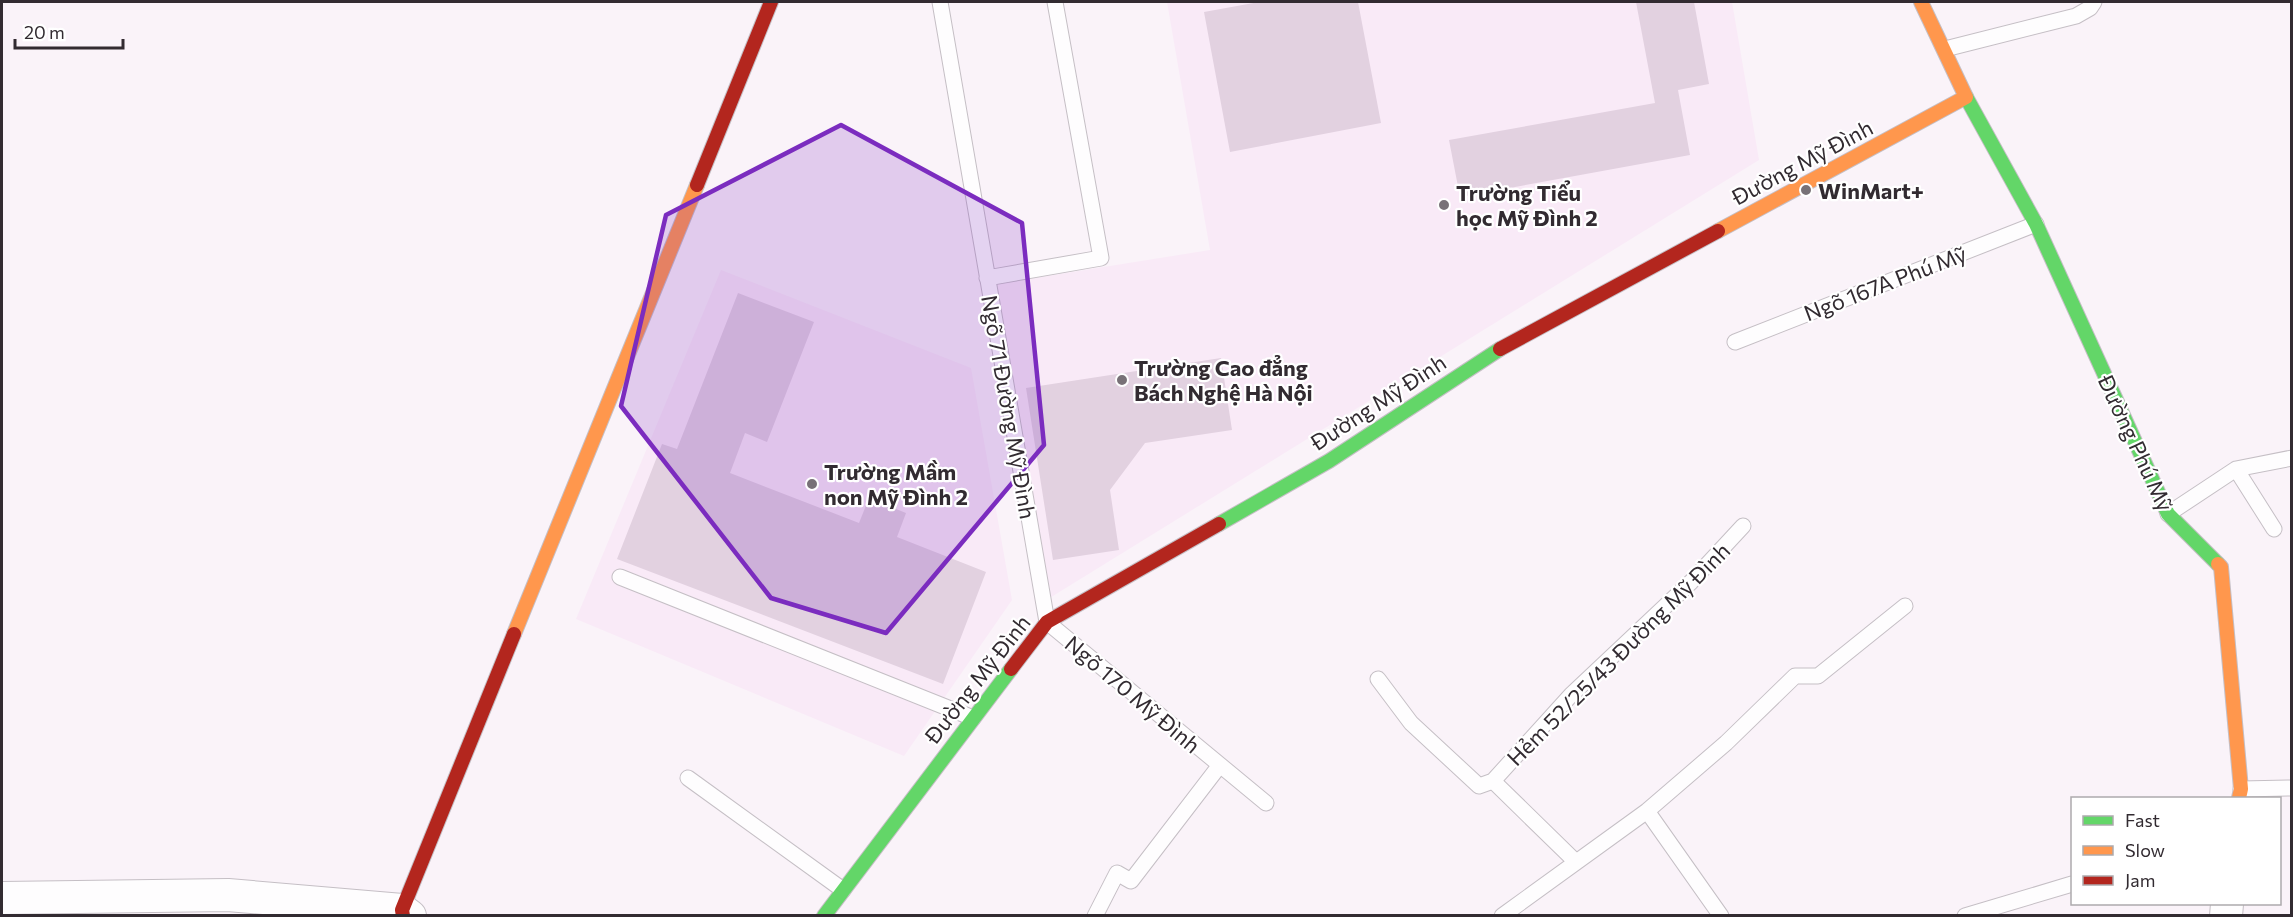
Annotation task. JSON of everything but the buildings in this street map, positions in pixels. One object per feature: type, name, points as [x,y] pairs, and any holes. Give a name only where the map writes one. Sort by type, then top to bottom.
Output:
[{"type":"street","points":[[2,898],[228,905],[405,914],[771,2]]},
{"type":"street","points":[[1921,2],[1966,97]]},
{"type":"street","name":"Đường Phú Mỹ","points":[[1966,97],[2036,224],[2168,514],[2221,567],[2240,794]]},
{"type":"street","name":"Đường Mỹ Đình","points":[[824,915],[1047,622],[1329,461],[1483,358],[1966,97]]},
{"type":"lane","points":[[940,2],[987,278]]},
{"type":"lane","name":"Ngõ 71 Đường Mỹ Đình","points":[[1047,622],[987,278],[1101,258],[1055,2]]},
{"type":"lane","points":[[1945,49],[2076,16],[2090,8],[2094,2]]},
{"type":"lane","name":"Ngõ 167A Phú Mỹ","points":[[1735,342],[2036,224]]},
{"type":"lane","points":[[2168,514],[2236,469],[2292,458]]},
{"type":"lane","points":[[2236,469],[2274,529]]},
{"type":"lane","name":"Hẻm 52/25/43 Đường Mỹ Đình","points":[[1378,679],[1411,723],[1479,786],[1493,781],[1571,695],[1691,582],[1743,526]]},
{"type":"lane","points":[[620,577],[973,718]]},
{"type":"lane","points":[[1502,915],[1647,811],[1726,743],[1795,676],[1818,676],[1905,606]]},
{"type":"lane","name":"Ngõ 170 Mỹ Đình","points":[[1047,622],[1266,803]]},
{"type":"lane","name":"Ngõ 170 Mỹ Đình","points":[[1095,915],[1117,873],[1131,881],[1220,765]]},
{"type":"lane","points":[[688,778],[843,890]]},
{"type":"lane","name":"Hẻm 52/25/43 Đường Mỹ Đình","points":[[1493,781],[1576,862]]},
{"type":"lane","points":[[2240,794],[2292,788]]},
{"type":"lane","points":[[1647,811],[1721,915]]},
{"type":"lane","points":[[1965,915],[2071,885]]},
{"type":"highlighted area","points":[[841,125],[1022,223],[1044,445],[886,633],[771,598],[621,406],[666,215]]},
{"type":"shaded area","name":"Trường Tiểu học Mỹ Đình 2","points":[[1167,2],[1732,2],[1759,160],[1048,599],[997,284],[1210,250]]},
{"type":"shaded area","name":"Trường Mầm non Mỹ Đình 2","points":[[721,270],[971,368],[1012,600],[904,756],[576,619]]},
{"type":"traffic: fast","points":[[1966,97],[2036,224],[2168,514],[2218,564]]},
{"type":"traffic: fast","points":[[1219,524],[1329,461],[1500,349]]},
{"type":"traffic: fast","points":[[824,916],[1011,669]]},
{"type":"traffic: slow","points":[[1718,231],[1966,97],[1921,2]]},
{"type":"traffic: slow","points":[[514,634],[697,185]]},
{"type":"traffic: slow","points":[[2218,564],[2221,567],[2241,789],[2239,797]]},
{"type":"traffic: jam","points":[[697,185],[771,2]]},
{"type":"traffic: jam","points":[[1500,349],[1718,231]]},
{"type":"traffic: jam","points":[[1011,669],[1047,622],[1219,524]]},
{"type":"traffic: jam","points":[[403,916],[402,910],[514,634]]},
{"type":"place","name":"WinMart+","points":[[1806,190]]},
{"type":"place","name":"Trường Tiểu học Mỹ Đình 2","points":[[1444,205]]},
{"type":"place","name":"Trường Cao đẳng Bách Nghệ Hà Nội","points":[[1122,380]]},
{"type":"place","name":"Trường Mầm non Mỹ Đình 2","points":[[812,484]]}]
